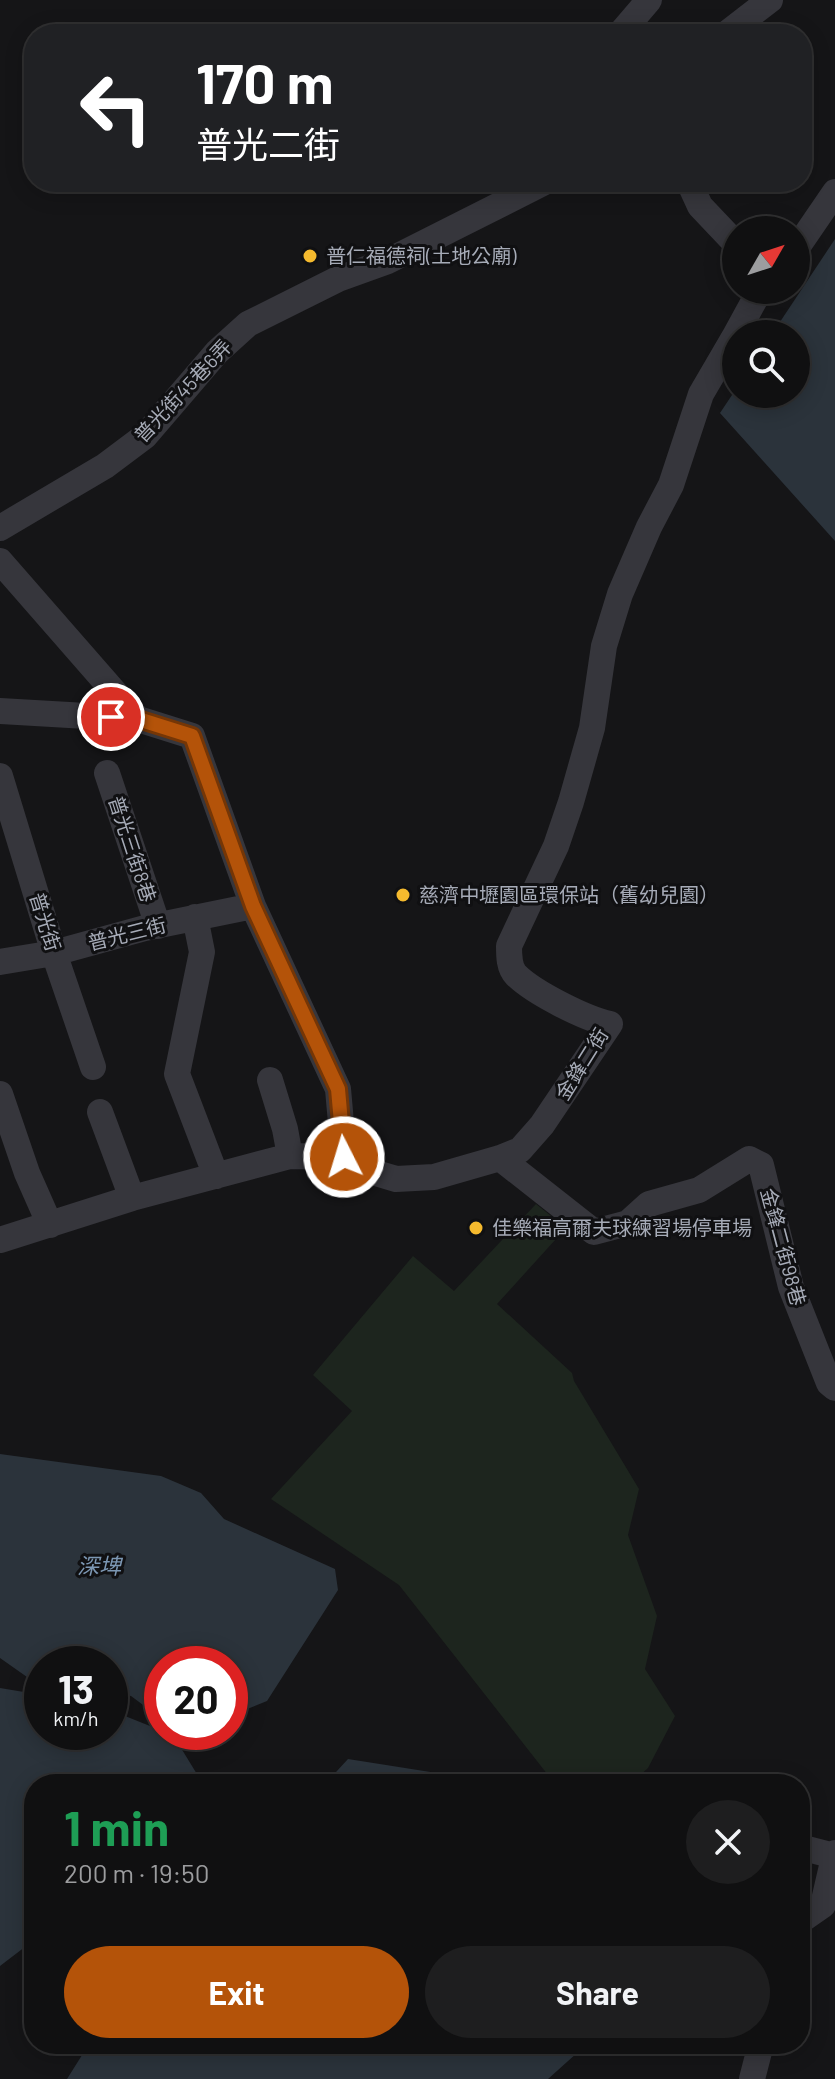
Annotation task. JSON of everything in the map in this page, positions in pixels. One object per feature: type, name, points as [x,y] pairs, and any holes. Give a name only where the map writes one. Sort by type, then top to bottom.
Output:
[{"type":"lane","points":[[629,24],[649,0]]},
{"type":"lane","points":[[739,24],[770,0]]},
{"type":"lane","name":"普光街45巷6弄","points":[[0,528],[105,466],[145,436],[217,352],[248,324],[338,279],[388,261],[525,192]]},
{"type":"lane","points":[[694,192],[700,206],[722,229]]},
{"type":"lane","points":[[810,229],[835,192]]},
{"type":"lane","name":"金鋒二街","points":[[0,1240],[132,1198],[290,1156],[344,1157],[396,1179],[434,1177],[520,1150],[542,1125],[610,1024],[590,1020],[515,974],[509,959],[509,946],[556,846],[571,802],[592,728],[604,646],[620,594],[671,485],[701,394],[722,358]]},
{"type":"lane","points":[[0,561],[138,719]]},
{"type":"lane","points":[[0,711],[138,719],[192,736],[253,906],[338,1089],[344,1157]]},
{"type":"lane","name":"普光三街8巷","points":[[107,773],[158,926]]},
{"type":"lane","name":"普光街","points":[[0,776],[54,953],[93,1067]]},
{"type":"lane","name":"普光三街","points":[[0,962],[54,953],[195,917],[253,906]]},
{"type":"lane","points":[[195,917],[202,952],[177,1074],[216,1176]]},
{"type":"lane","points":[[270,1080],[290,1156]]},
{"type":"lane","points":[[0,1094],[27,1173],[50,1225]]},
{"type":"lane","points":[[100,1112],[132,1198]]},
{"type":"lane","name":"金鋒二街98巷","points":[[500,1158],[594,1232],[628,1223],[649,1204],[699,1190],[749,1159],[761,1165],[791,1287],[829,1383],[835,1388]]},
{"type":"lane","points":[[810,1849],[835,1855],[829,1907],[810,1916]]},
{"type":"lane","points":[[752,2079],[758,2054]]},
{"type":"shaded area","points":[[536,1204],[566,1228],[497,1304],[572,1373],[639,1489],[628,1535],[657,1616],[645,1669],[675,1716],[648,1768],[641,1774],[547,1774],[399,1585],[271,1499],[352,1411],[313,1375],[413,1256],[454,1291]]},
{"type":"water","points":[[835,239],[835,541],[720,413],[723,408],[810,408],[810,320],[781,320],[792,304],[810,304],[810,277]]},
{"type":"water","name":"深埤","points":[[0,1454],[161,1476],[201,1493],[224,1519],[335,1569],[338,1590],[267,1701],[248,1709],[248,1646],[144,1646],[144,1706],[128,1695],[128,1646],[24,1646],[24,1675],[0,1658]]},
{"type":"water","points":[[0,1688],[24,1692],[24,1750],[128,1750],[128,1717],[144,1724],[144,1750],[182,1750],[197,1774],[24,1774],[24,1948],[0,1966]]},
{"type":"water","points":[[348,1759],[443,1774],[334,1774]]},
{"type":"water","points":[[83,2054],[576,2054],[548,2079],[67,2079]]},
{"type":"place","name":"普仁福德祠(土地公廟)","points":[[310,256]]},
{"type":"place","name":"慈濟中壢園區環保站（舊幼兒園）","points":[[403,895]]},
{"type":"place","name":"佳樂福高爾夫球練習場停車場","points":[[476,1228]]},
{"type":"route","points":[[111,717],[138,719],[192,736],[253,906],[338,1089],[344,1157]]}]
